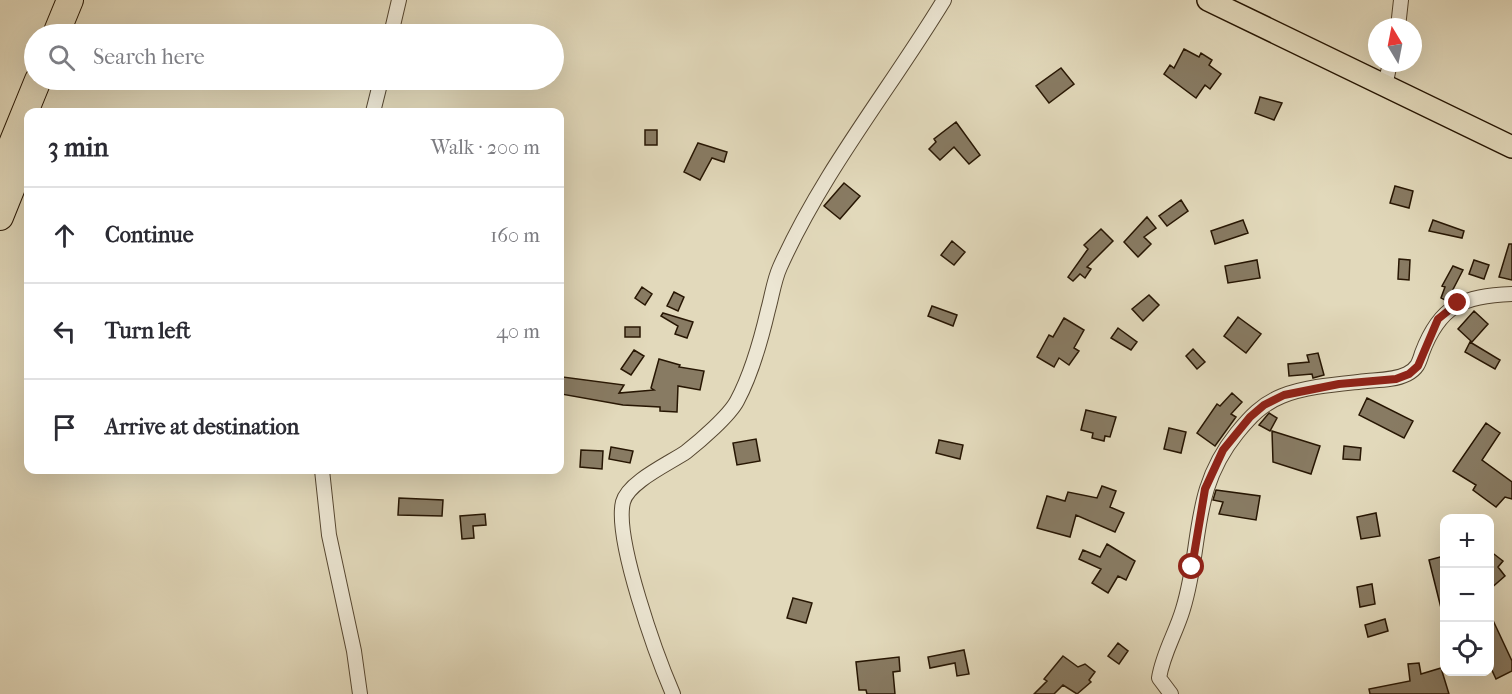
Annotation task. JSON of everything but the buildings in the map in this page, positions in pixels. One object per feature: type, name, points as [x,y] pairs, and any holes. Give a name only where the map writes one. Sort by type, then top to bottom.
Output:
[{"type":"highway","points":[[60,24],[70,0]]},
{"type":"highway","points":[[78,24],[86,0]]},
{"type":"highway","points":[[27,108],[34,90]]},
{"type":"highway","points":[[44,108],[52,90]]},
{"type":"highway","points":[[0,173],[24,114]]},
{"type":"highway","points":[[0,217],[24,157]]},
{"type":"main road","points":[[1208,0],[1512,147]]},
{"type":"street","points":[[393,24],[399,0]]},
{"type":"street","points":[[673,694],[655,652],[627,550],[622,511],[623,500],[649,474],[687,451],[737,402],[761,339],[778,269],[810,205],[873,107],[913,53],[944,0]]},
{"type":"street","points":[[1399,18],[1401,0]]},
{"type":"street","points":[[1385,86],[1388,72]]},
{"type":"street","points":[[374,108],[378,90]]},
{"type":"street","points":[[1171,694],[1159,678],[1161,666],[1183,610],[1205,489],[1223,450],[1250,417],[1264,405],[1284,395],[1339,384],[1396,379],[1409,374],[1418,366],[1438,319],[1458,303],[1481,295],[1512,294]]},
{"type":"street","points":[[322,474],[329,535],[354,651],[360,694]]},
{"type":"route","points":[[1192,567],[1205,489],[1223,450],[1250,417],[1264,405],[1284,395],[1339,384],[1396,379],[1409,374],[1418,366],[1438,319],[1458,303]]}]
